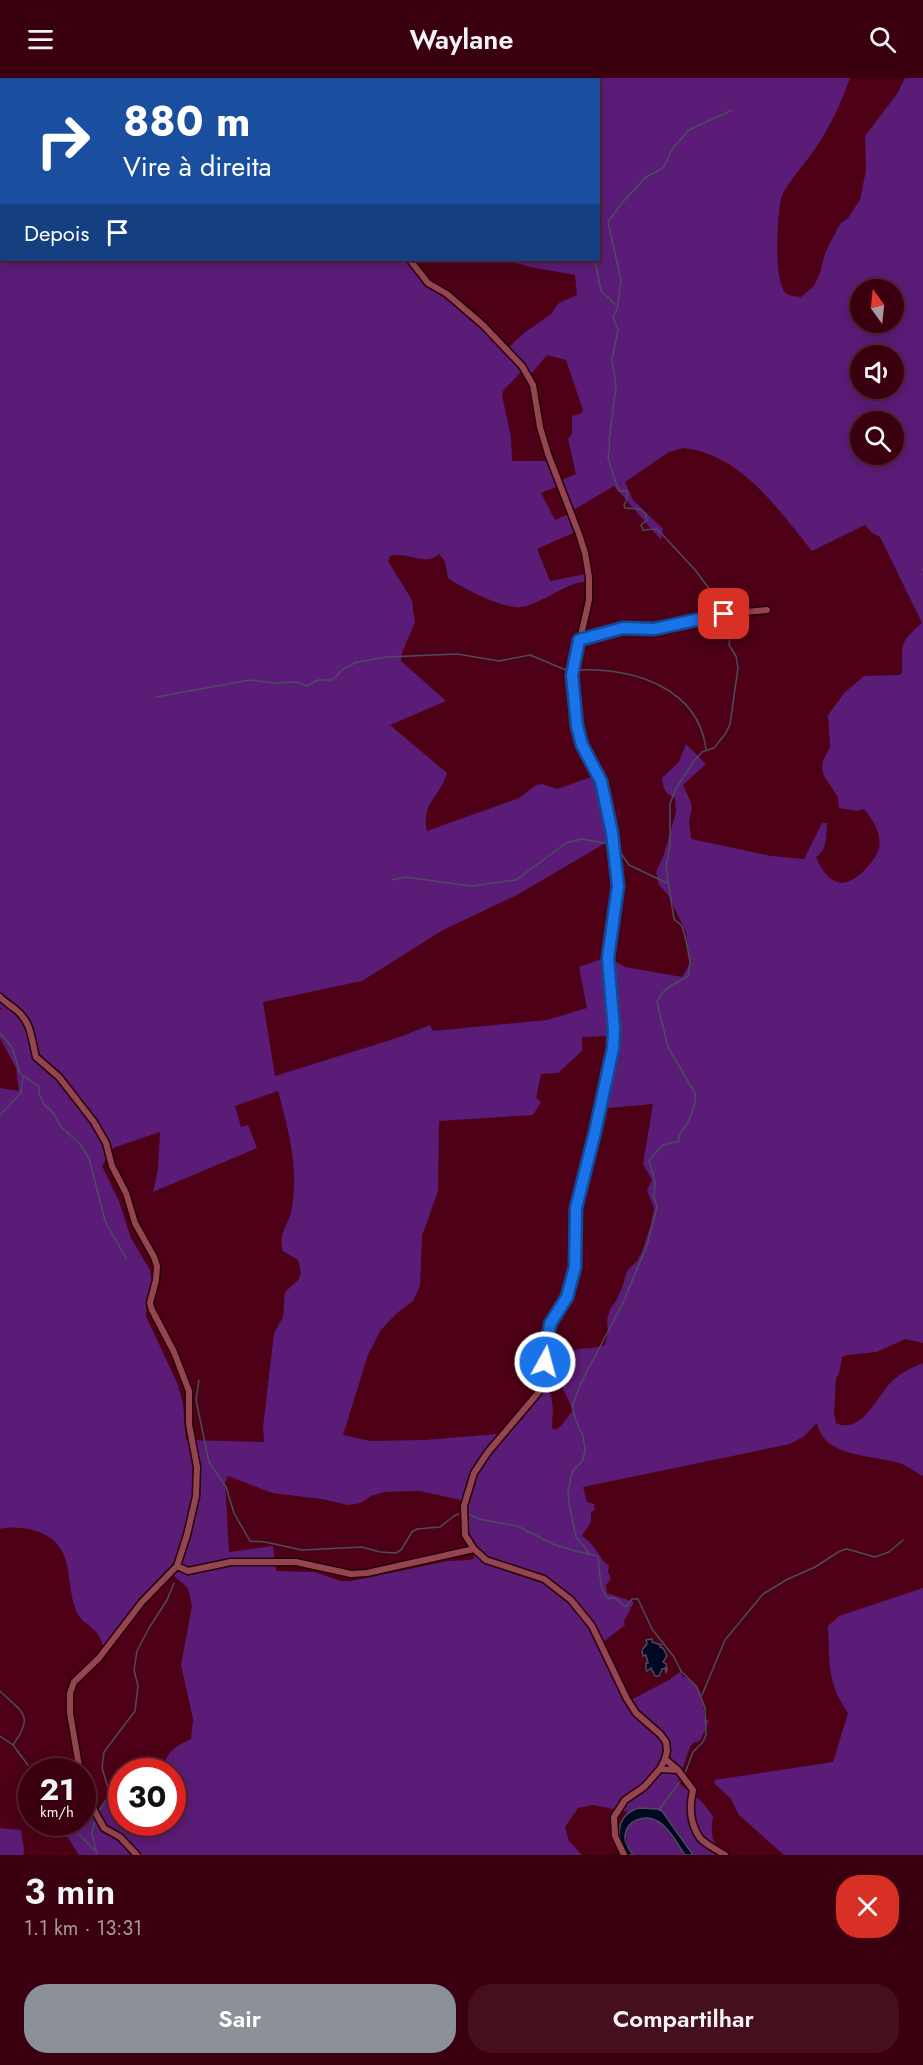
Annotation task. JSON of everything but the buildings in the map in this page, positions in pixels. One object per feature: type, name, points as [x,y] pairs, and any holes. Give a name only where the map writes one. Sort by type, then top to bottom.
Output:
[{"type":"street","points":[[411,261],[428,283],[447,294],[483,325],[522,366],[533,385],[540,427],[585,554],[589,577],[589,600],[572,675],[577,726],[582,745],[601,781],[612,833],[618,886],[608,958],[614,1030],[613,1048],[576,1208],[575,1267],[567,1297],[550,1324],[544,1376],[538,1393],[488,1452],[474,1473],[464,1506],[465,1535],[474,1549],[486,1560],[544,1579],[571,1600],[592,1626],[636,1713],[666,1742],[667,1751],[660,1769],[644,1787],[625,1800],[614,1817],[615,1836],[624,1855]]},
{"type":"street","points":[[579,640],[623,628],[654,629],[724,614],[768,610]]},
{"type":"street","points":[[0,997],[17,1010],[27,1022],[33,1034],[36,1057],[59,1077],[102,1136],[112,1166],[126,1193],[135,1223],[154,1257],[157,1266],[156,1280],[150,1303],[174,1352],[189,1391],[189,1424],[197,1467],[196,1496],[177,1566],[142,1602],[99,1658],[74,1682],[70,1693],[70,1713],[78,1758]]},
{"type":"street","points":[[177,1566],[188,1571],[231,1562],[296,1562],[359,1574],[474,1549]]},
{"type":"street","points":[[665,1759],[680,1771],[693,1790],[690,1803],[691,1818],[701,1839],[725,1855]]},
{"type":"street","points":[[660,1769],[680,1771]]},
{"type":"street","points":[[96,1814],[104,1828],[120,1837],[137,1855]]},
{"type":"shaded area","points":[[600,78],[850,78],[826,132],[787,186],[781,199],[777,246],[781,283],[788,294],[801,297],[814,286],[825,253],[840,224],[848,218],[860,200],[866,170],[865,136],[897,94],[905,78],[923,78],[923,1343],[905,1339],[877,1352],[842,1357],[836,1378],[834,1414],[836,1423],[853,1424],[868,1413],[891,1382],[906,1371],[923,1363],[923,1476],[902,1464],[840,1449],[829,1443],[822,1435],[817,1423],[803,1437],[790,1444],[583,1487],[587,1502],[594,1504],[595,1510],[591,1512],[591,1522],[582,1536],[609,1566],[608,1572],[611,1579],[606,1585],[607,1593],[634,1602],[624,1621],[625,1625],[598,1646],[625,1703],[669,1680],[681,1671],[682,1676],[698,1688],[705,1719],[709,1721],[700,1741],[693,1743],[690,1747],[678,1782],[702,1802],[713,1816],[712,1834],[715,1844],[730,1855],[693,1855],[675,1828],[659,1810],[635,1809],[629,1812],[593,1805],[578,1808],[565,1827],[569,1841],[582,1855],[79,1855],[67,1836],[96,1836],[96,1811],[108,1800],[108,1836],[186,1836],[186,1758],[167,1758],[180,1744],[191,1739],[193,1719],[181,1665],[192,1606],[188,1588],[168,1571],[121,1636],[105,1653],[98,1634],[77,1613],[64,1554],[58,1545],[49,1537],[36,1531],[18,1528],[0,1529],[0,1088],[19,1091],[16,1068],[0,1038],[0,1010],[2,1009],[0,1007],[0,261],[408,261],[427,282],[506,350],[524,333],[551,314],[559,303],[577,295],[575,275],[509,261],[600,261]],"holes":[[[547,355],[566,360],[583,410],[582,413],[572,416],[572,434],[568,439],[576,474],[559,481],[550,461],[512,461],[511,437],[502,395],[521,372],[526,376],[531,374]],[[683,448],[704,452],[723,460],[740,472],[772,502],[812,551],[865,525],[872,533],[880,537],[922,623],[905,640],[902,650],[902,673],[864,676],[845,692],[828,715],[830,747],[823,761],[824,776],[838,797],[839,808],[858,811],[864,809],[871,818],[880,842],[877,854],[862,872],[843,883],[830,878],[816,857],[823,850],[827,823],[822,823],[804,859],[771,856],[691,839],[689,821],[692,808],[683,785],[706,764],[686,744],[679,762],[662,778],[665,791],[675,798],[676,812],[664,854],[656,872],[659,885],[668,895],[686,932],[690,964],[682,977],[625,967],[607,957],[579,967],[587,1008],[547,1020],[433,1031],[430,1025],[400,1037],[275,1076],[263,1002],[362,981],[443,930],[517,895],[614,838],[597,775],[557,789],[542,784],[536,785],[519,798],[427,831],[429,806],[447,773],[390,725],[446,701],[401,661],[415,622],[412,600],[388,561],[390,556],[403,555],[429,559],[439,554],[445,561],[448,578],[495,602],[515,607],[526,606],[568,586],[587,581],[586,574],[550,581],[537,549],[575,532],[568,514],[555,520],[541,493],[559,486],[570,512],[614,486],[661,540],[663,529],[633,500],[625,482],[669,452]],[[611,1036],[614,1043],[597,1109],[653,1104],[643,1164],[652,1180],[647,1190],[654,1208],[642,1252],[627,1271],[622,1288],[610,1309],[605,1345],[579,1349],[565,1355],[563,1389],[573,1410],[561,1426],[555,1430],[552,1428],[552,1399],[542,1385],[528,1411],[509,1433],[424,1440],[370,1441],[343,1435],[368,1355],[380,1331],[397,1313],[413,1301],[420,1286],[422,1236],[438,1191],[439,1121],[533,1115],[541,1102],[536,1098],[541,1074],[558,1073],[582,1051],[582,1037]],[[278,1091],[291,1148],[294,1177],[292,1207],[283,1233],[282,1244],[283,1251],[298,1260],[301,1273],[298,1280],[285,1292],[283,1317],[274,1333],[263,1427],[264,1442],[186,1440],[183,1404],[178,1385],[146,1316],[146,1304],[152,1281],[150,1270],[131,1238],[119,1201],[102,1166],[113,1148],[160,1132],[158,1169],[153,1192],[257,1148],[248,1125],[241,1127],[235,1106]],[[228,1476],[272,1493],[322,1499],[348,1505],[361,1503],[371,1496],[384,1492],[419,1491],[457,1499],[466,1506],[467,1529],[474,1558],[448,1561],[351,1581],[341,1581],[314,1572],[276,1571],[273,1546],[229,1552],[225,1482]]]},
{"type":"shaded area","points":[[923,1588],[923,1855],[784,1855],[739,1815],[731,1799],[715,1784],[714,1780],[833,1762],[848,1713],[833,1681],[829,1661],[828,1626],[839,1616]]},
{"type":"shaded area","points":[[642,1817],[662,1824],[685,1855],[633,1855],[626,1832],[630,1823]]},
{"type":"shaded area","points":[[0,1828],[18,1830],[18,1836],[22,1836],[23,1855],[0,1855]]},
{"type":"water","points":[[652,1639],[652,1642],[661,1645],[660,1647],[667,1656],[663,1662],[667,1670],[666,1672],[665,1668],[662,1669],[659,1676],[655,1676],[651,1668],[647,1671],[646,1655],[643,1656],[642,1650],[647,1644],[646,1640]]},
{"type":"water","points":[[639,1808],[662,1811],[693,1855],[685,1855],[674,1837],[659,1822],[642,1818],[628,1827],[625,1840],[633,1855],[624,1855],[619,1834],[620,1827],[631,1811]]},
{"type":"waterway","points":[[724,609],[696,571],[659,531],[656,529],[643,530],[641,525],[647,520],[646,514],[640,509],[625,508],[627,491],[619,491],[611,468],[608,456],[616,386],[612,360],[618,330],[613,317],[617,309],[621,280],[608,222],[646,177],[663,168],[673,148],[689,130],[732,110]]},
{"type":"waterway","points":[[595,261],[601,291],[615,304]]},
{"type":"waterway","points":[[590,1554],[576,1537],[569,1503],[568,1492],[572,1472],[583,1460],[585,1450],[583,1436],[572,1406],[582,1381],[623,1303],[647,1245],[657,1207],[654,1197],[655,1182],[649,1160],[663,1145],[679,1141],[679,1135],[693,1110],[695,1093],[668,1047],[657,1002],[666,989],[688,976],[690,962],[682,926],[674,919],[666,866],[670,846],[670,804],[676,788],[694,761],[702,752],[714,748],[730,724],[738,668],[736,656],[729,645],[731,623],[729,619]]},
{"type":"waterway","points":[[156,697],[250,680],[275,683],[297,682],[307,686],[318,680],[332,680],[343,669],[357,662],[387,657],[457,654],[499,661],[530,655],[566,670]]},
{"type":"waterway","points":[[578,670],[620,673],[660,686],[676,696],[690,710],[700,728],[706,749]]},
{"type":"waterway","points":[[392,880],[405,877],[471,886],[516,880],[566,843],[581,839],[609,844]]},
{"type":"waterway","points":[[618,849],[629,865],[667,883]]},
{"type":"waterway","points":[[0,1033],[12,1047],[20,1073],[39,1087],[39,1094],[44,1104],[54,1114],[61,1127],[80,1144],[89,1158],[105,1221],[126,1258]]},
{"type":"waterway","points":[[0,1115],[21,1093],[23,1077]]},
{"type":"waterway","points":[[199,1380],[196,1400],[209,1462],[226,1487],[234,1513],[250,1541],[302,1550],[362,1547],[396,1553],[401,1550],[412,1532],[417,1529],[440,1527],[461,1513]]},
{"type":"waterway","points":[[468,1514],[479,1519],[517,1526],[553,1544],[598,1556],[601,1586],[607,1598],[615,1598],[626,1607],[632,1599],[638,1599],[652,1629],[674,1657],[681,1671],[697,1687],[705,1708],[706,1735],[703,1742],[693,1752],[685,1773]]},
{"type":"waterway","points":[[702,1695],[725,1640],[763,1594],[840,1551],[847,1549],[875,1557],[889,1552],[903,1540]]},
{"type":"waterway","points":[[98,1812],[110,1794],[102,1768],[104,1752],[135,1711],[138,1686],[134,1670],[137,1651],[167,1600],[174,1583]]},
{"type":"waterway","points":[[0,1691],[23,1715],[23,1727],[13,1745]]},
{"type":"waterway","points":[[0,1736],[13,1745],[23,1758]]},
{"type":"waterway","points":[[659,1810],[681,1780]]},
{"type":"waterway","points":[[81,1836],[94,1850]]},
{"type":"waterway","points":[[92,1836],[97,1855]]},
{"type":"route","points":[[545,1362],[550,1324],[567,1297],[575,1267],[576,1208],[613,1048],[614,1030],[608,958],[618,886],[612,833],[601,781],[582,745],[577,726],[572,675],[579,640],[623,628],[654,629],[724,614]]}]
